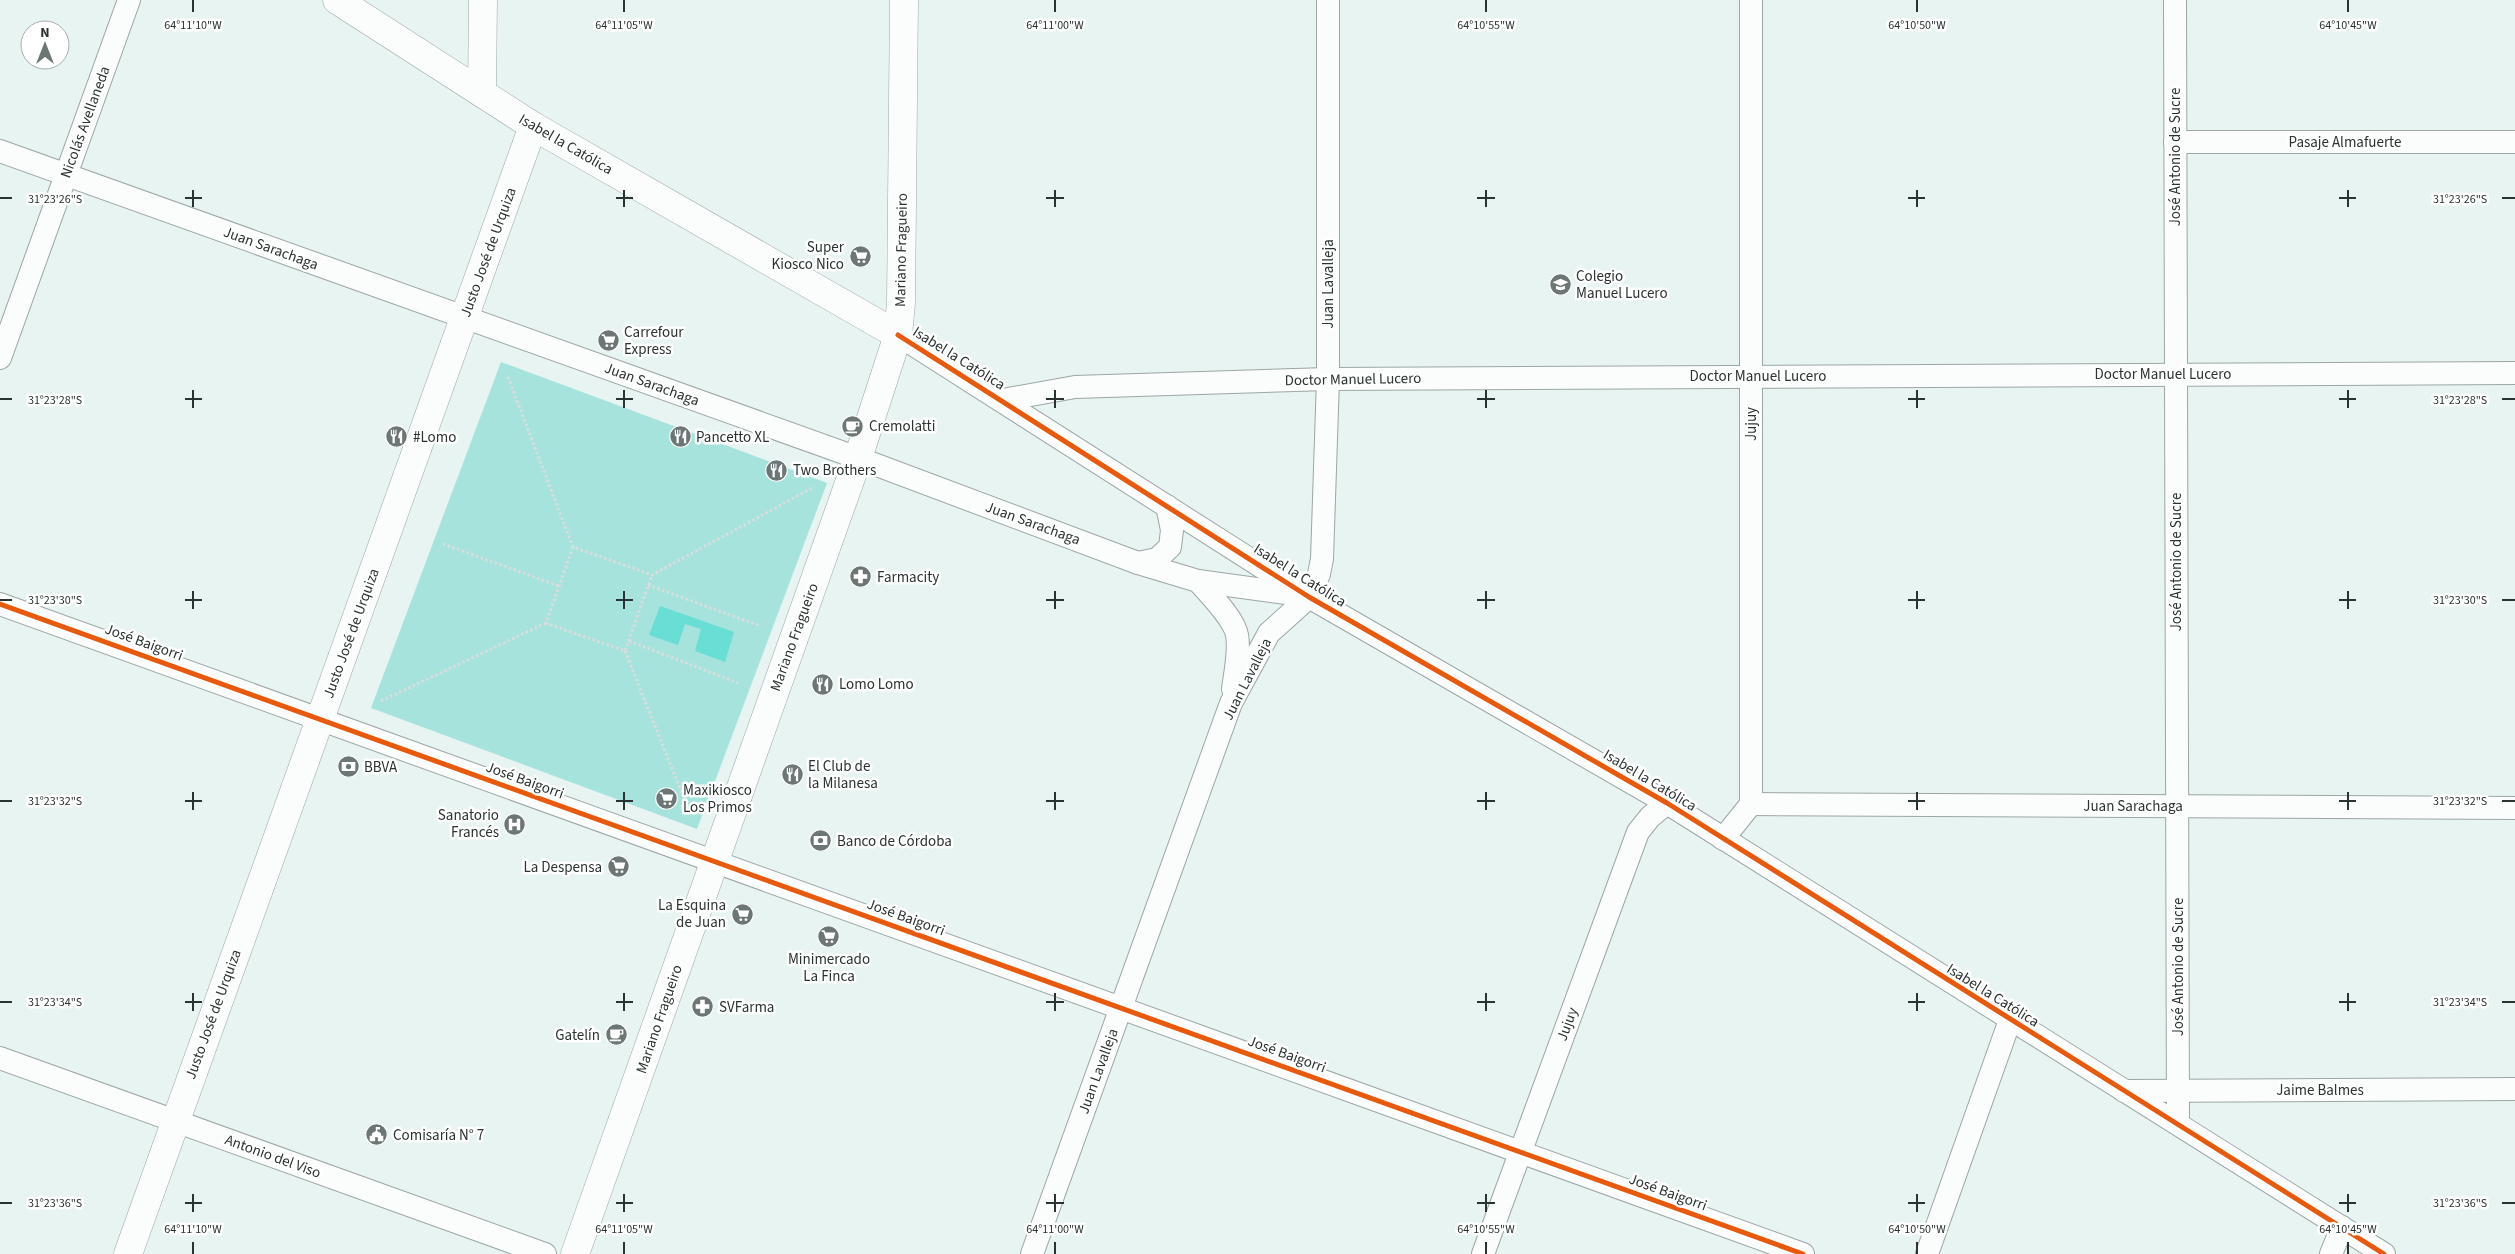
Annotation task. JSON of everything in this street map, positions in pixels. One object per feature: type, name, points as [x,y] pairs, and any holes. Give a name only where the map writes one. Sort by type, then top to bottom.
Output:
[{"type":"main road","name":"Isabel la Católica","points":[[336,0],[533,126],[898,335]]},
{"type":"main road","points":[[482,93],[483,0]]},
{"type":"main road","name":"Mariano Fragueiro","points":[[575,1254],[858,458],[898,335],[901,303],[904,0]]},
{"type":"main road","name":"Justo José de Urquiza","points":[[128,1254],[533,126]]},
{"type":"street","name":"Nicolás Avellaneda","points":[[0,358],[129,0]]},
{"type":"street","name":"Juan Lavalleja","points":[[1032,1254],[1231,702],[1269,634],[1309,597],[1322,559],[1328,379],[1328,0]]},
{"type":"street","name":"Jujuy","points":[[1751,0],[1751,804]]},
{"type":"street","name":"José Antonio de Sucre","points":[[2175,0],[2178,1124]]},
{"type":"street","name":"Pasaje Almafuerte","points":[[2175,142],[2515,142]]},
{"type":"street","name":"Juan Sarachaga","points":[[0,151],[858,458],[1138,563],[1198,581],[1309,597]]},
{"type":"street","name":"Isabel la Católica","points":[[898,335],[1003,400],[1309,597],[1667,804],[2384,1254]]},
{"type":"street","name":"Doctor Manuel Lucero","points":[[1003,400],[1075,387],[1328,379],[2515,373]]},
{"type":"street","points":[[1138,563],[1157,559],[1170,547],[1172,530],[1166,506]]},
{"type":"street","points":[[1198,581],[1226,615],[1237,633],[1238,649],[1231,702]]},
{"type":"street","name":"José Baigorri","points":[[0,604],[1803,1254]]},
{"type":"street","name":"Jujuy","points":[[1483,1254],[1638,832],[1650,817],[1667,804]]},
{"type":"street","name":"Juan Sarachaga","points":[[1751,804],[2515,808]]},
{"type":"street","points":[[1723,839],[1751,804]]},
{"type":"street","points":[[1927,1254],[2010,1020]]},
{"type":"street","name":"Antonio del Viso","points":[[0,1058],[545,1254]]},
{"type":"street","name":"Jaime Balmes","points":[[2124,1090],[2515,1089]]},
{"type":"street","points":[[2331,1254],[2342,1226]]},
{"type":"path","points":[[508,377],[574,547],[546,623]]},
{"type":"path","points":[[688,811],[625,651],[648,585],[652,575],[814,487]]},
{"type":"path","points":[[443,544],[559,586]]},
{"type":"path","points":[[574,547],[652,575]]},
{"type":"path","points":[[648,585],[760,626]]},
{"type":"path","points":[[381,701],[546,623],[625,651]]},
{"type":"path","points":[[629,641],[738,683]]},
{"type":"shaded area","points":[[501,362],[827,483],[697,829],[371,708]]},
{"type":"water","points":[[660,606],[734,632],[725,662],[695,651],[701,629],[685,624],[678,645],[649,635]]},
{"type":"cycle path","points":[[898,335],[1309,597],[1667,803],[2384,1254]]},
{"type":"cycle path","points":[[0,604],[1803,1254]]},
{"type":"place","name":"Super Kiosco Nico","points":[[860,256]]},
{"type":"place","name":"Colegio Manuel Lucero","points":[[1560,285]]},
{"type":"place","name":"Carrefour Express","points":[[608,341]]},
{"type":"place","name":"Cremolatti","points":[[853,426]]},
{"type":"place","name":"#Lomo","points":[[397,437]]},
{"type":"place","name":"Pancetto XL","points":[[680,437]]},
{"type":"place","name":"Two Brothers","points":[[777,470]]},
{"type":"place","name":"Farmacity","points":[[861,577]]},
{"type":"place","name":"Lomo Lomo","points":[[823,684]]},
{"type":"place","name":"BBVA","points":[[348,767]]},
{"type":"place","name":"El Club de la Milanesa","points":[[792,775]]},
{"type":"place","name":"Maxikiosco Los Primos","points":[[667,799]]},
{"type":"place","name":"Sanatorio Francés","points":[[515,824]]},
{"type":"place","name":"Banco de Córdoba","points":[[821,841]]},
{"type":"place","name":"La Despensa","points":[[618,867]]},
{"type":"place","name":"La Esquina de Juan","points":[[742,914]]},
{"type":"place","name":"Minimercado La Finca","points":[[829,936]]},
{"type":"place","name":"SVFarma","points":[[703,1007]]},
{"type":"place","name":"Gatelín","points":[[616,1035]]},
{"type":"place","name":"Comisaría N° 7","points":[[377,1135]]}]
